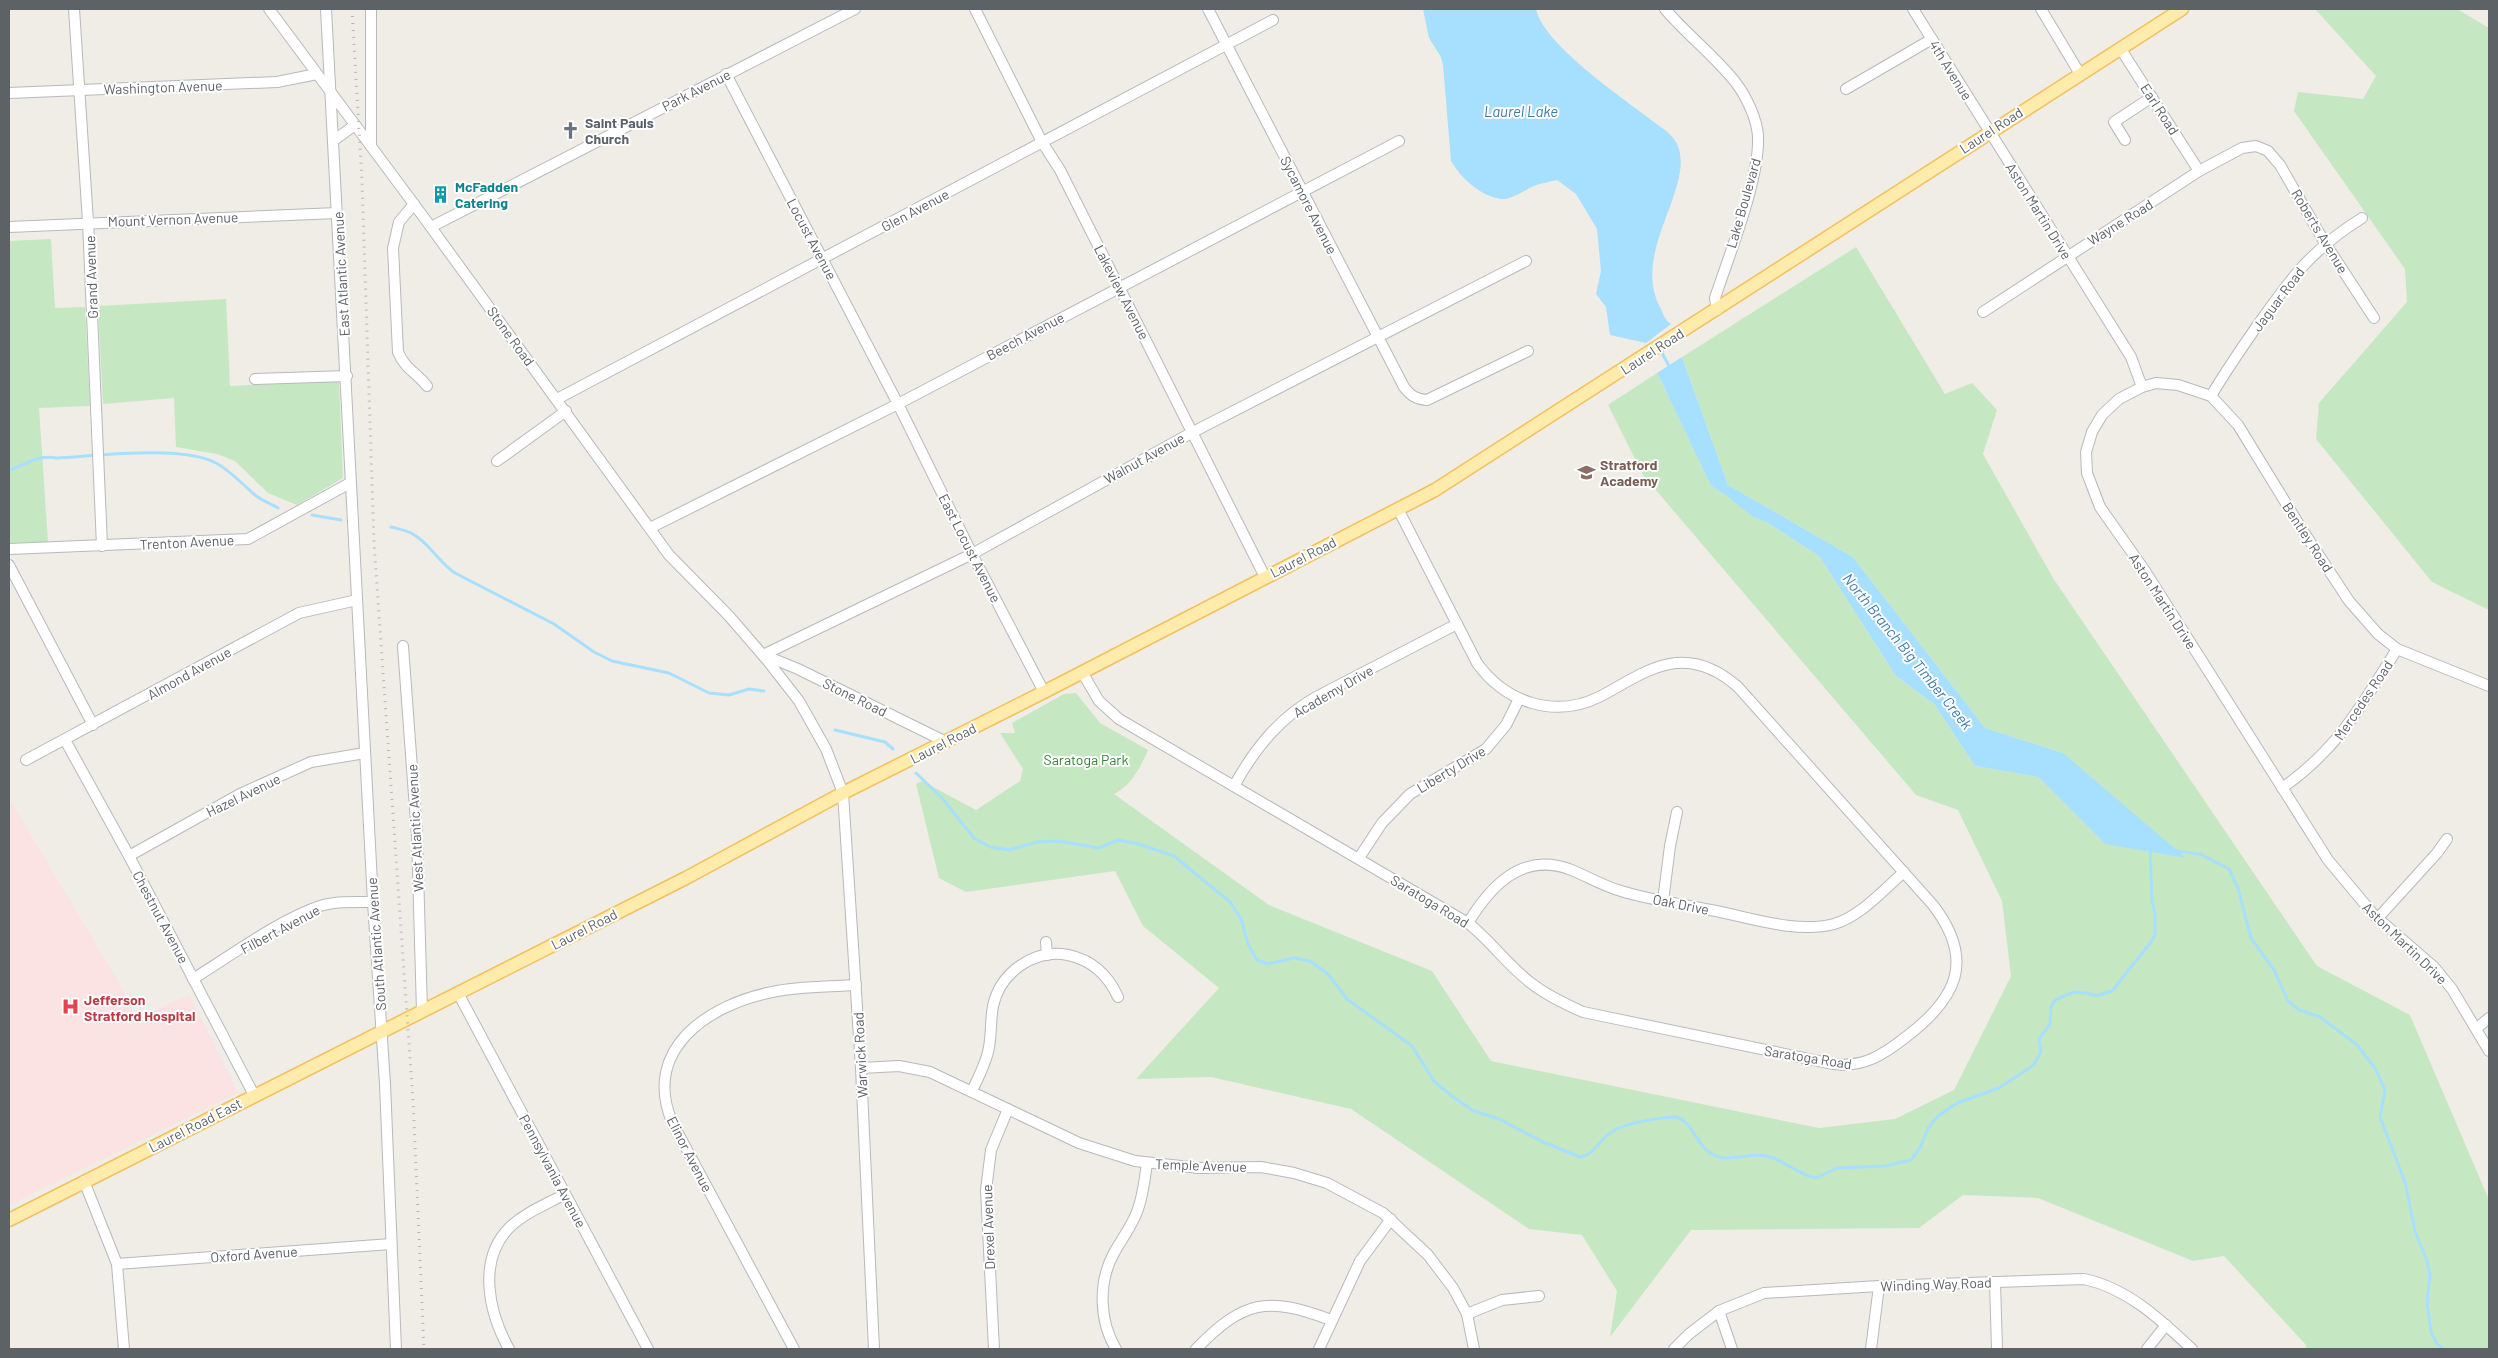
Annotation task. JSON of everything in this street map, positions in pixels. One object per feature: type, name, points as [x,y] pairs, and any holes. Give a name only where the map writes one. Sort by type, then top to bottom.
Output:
[{"type":"main road","name":"Laurel Road","points":[[381,1031],[686,878],[843,793],[1044,692],[1441,486],[1717,310],[2178,10]]},
{"type":"main road","name":"Laurel Road East","points":[[9,1220],[381,1031]]},
{"type":"street","name":"Grand Avenue","points":[[74,9],[88,222],[102,546]]},
{"type":"street","name":"Stone Road","points":[[269,9],[566,411],[669,555],[729,616],[799,701],[832,763]]},
{"type":"street","name":"East Atlantic Avenue","points":[[326,9],[347,376],[350,483],[354,539]]},
{"type":"street","name":"Park Avenue","points":[[431,227],[855,9]]},
{"type":"street","name":"Lakeview Avenue","points":[[975,9],[1042,142],[1060,170],[1265,576]]},
{"type":"street","name":"Sycamore Avenue","points":[[1208,9],[1404,387],[1414,398],[1427,400],[1528,351]]},
{"type":"street","name":"Lake Boulevard","points":[[1665,9],[1712,55],[1737,84],[1750,108],[1758,134],[1757,155],[1747,196],[1715,298],[1717,310]]},
{"type":"street","name":"4th Avenue","points":[[1913,9],[1988,132]]},
{"type":"street","points":[[2041,9],[2080,74]]},
{"type":"street","points":[[371,146],[373,10]]},
{"type":"street","name":"Glen Avenue","points":[[557,399],[823,260],[1273,20]]},
{"type":"street","points":[[1846,89],[1932,40]]},
{"type":"street","name":"Earl Road","points":[[2120,48],[2199,171]]},
{"type":"street","name":"Washington Avenue","points":[[9,93],[277,82],[317,74]]},
{"type":"street","name":"Locust Avenue","points":[[726,74],[898,404]]},
{"type":"street","points":[[2125,140],[2114,122],[2152,97]]},
{"type":"street","points":[[333,140],[356,125]]},
{"type":"street","name":"Aston Martin Drive","points":[[1988,132],[2131,357],[2142,387],[2119,399],[2102,415],[2092,432],[2086,452],[2087,473],[2100,507],[2145,571],[2328,860],[2378,918],[2434,967],[2452,989],[2489,1051]]},
{"type":"street","name":"Beech Avenue","points":[[650,528],[898,404],[1119,286],[1400,141]]},
{"type":"street","name":"Wayne Road","points":[[1982,312],[2199,171],[2242,148],[2256,146],[2262,148]]},
{"type":"street","name":"Roberts Avenue","points":[[2262,148],[2268,151],[2280,165],[2325,243],[2374,318]]},
{"type":"street","points":[[414,204],[399,222],[394,248],[398,352],[403,364],[421,378],[427,386]]},
{"type":"street","name":"Mount Vernon Avenue","points":[[9,226],[337,213]]},
{"type":"street","name":"Jaguar Road","points":[[2211,396],[2225,371],[2293,275],[2325,243],[2362,218]]},
{"type":"street","name":"Walnut Avenue","points":[[763,655],[972,554],[1193,432],[1526,261]]},
{"type":"street","points":[[255,379],[347,376]]},
{"type":"street","name":"Bentley Road","points":[[2142,387],[2156,383],[2178,385],[2211,396],[2238,425],[2303,531],[2349,601],[2378,634],[2397,648],[2489,686]]},
{"type":"street","name":"East Locust Avenue","points":[[898,404],[972,554],[1044,692]]},
{"type":"street","points":[[497,462],[566,411]]},
{"type":"street","name":"Trenton Avenue","points":[[9,549],[248,539],[350,483]]},
{"type":"street","name":"Saratoga Road","points":[[1082,672],[1100,701],[1119,719],[1468,923],[1487,939],[1530,983],[1556,999],[1583,1012],[1833,1064],[1858,1065],[1886,1052],[1928,1019],[1948,994],[1954,979],[1955,954],[1949,930],[1933,905],[1745,693],[1726,677],[1712,670],[1685,663],[1663,665],[1600,697],[1579,704],[1547,705],[1519,699],[1500,688],[1483,671],[1398,509]]},
{"type":"street","name":"South Atlantic Avenue","points":[[354,539],[396,1349]]},
{"type":"street","points":[[9,565],[93,725]]},
{"type":"street","name":"Almond Avenue","points":[[26,760],[299,613],[357,600]]},
{"type":"street","name":"Academy Drive","points":[[1234,786],[1252,756],[1267,736],[1297,710],[1318,696],[1457,624]]},
{"type":"street","name":"West Atlantic Avenue","points":[[404,646],[417,836],[422,1011]]},
{"type":"street","name":"Mercedes Road","points":[[2282,788],[2303,774],[2328,752],[2360,710],[2397,648]]},
{"type":"street","name":"Stone Road","points":[[763,655],[798,669],[946,742]]},
{"type":"street","name":"Liberty Drive","points":[[1359,858],[1382,823],[1410,794],[1486,750],[1506,725],[1519,699]]},
{"type":"street","name":"Chestnut Avenue","points":[[65,740],[129,856],[254,1096]]},
{"type":"street","name":"Hazel Avenue","points":[[129,856],[240,794],[311,762],[365,753]]},
{"type":"street","name":"Warwick Road","points":[[832,763],[843,793],[861,1068],[874,1349]]},
{"type":"street","points":[[1664,901],[1669,852],[1677,812]]},
{"type":"street","points":[[2378,918],[2437,853],[2447,839]]},
{"type":"street","name":"Oak Drive","points":[[1468,923],[1484,898],[1498,883],[1513,874],[1536,867],[1568,869],[1615,889],[1664,901],[1792,926],[1818,927],[1836,923],[1852,916],[1904,872]]},
{"type":"street","name":"Filbert Avenue","points":[[193,979],[272,930],[320,906],[345,902],[373,902]]},
{"type":"street","points":[[1046,942],[1047,955]]},
{"type":"street","points":[[972,1090],[988,1053],[993,1006],[999,988],[1019,967],[1047,955],[1074,956],[1095,966],[1110,980],[1118,997]]},
{"type":"street","name":"Elinor Avenue","points":[[794,1349],[672,1122],[665,1099],[665,1075],[673,1053],[689,1031],[700,1023],[741,1002],[783,990],[856,985]]},
{"type":"street","name":"Pennsylvania Avenue","points":[[458,992],[648,1349]]},
{"type":"street","points":[[2477,1028],[2489,1018]]},
{"type":"street","name":"Temple Avenue","points":[[861,1068],[899,1066],[920,1069],[972,1090],[1079,1143],[1114,1155],[1147,1163],[1199,1168],[1261,1167],[1294,1173],[1337,1188],[1368,1203],[1391,1219],[1435,1264],[1467,1314],[1474,1349]]},
{"type":"street","name":"Drexel Avenue","points":[[994,1349],[986,1190],[991,1150],[1008,1109]]},
{"type":"street","points":[[1116,1349],[1109,1336],[1104,1317],[1105,1277],[1111,1259],[1138,1209],[1147,1163]]},
{"type":"street","points":[[84,1181],[117,1264],[124,1349]]},
{"type":"street","points":[[509,1349],[497,1325],[492,1307],[490,1274],[495,1249],[503,1235],[517,1221],[565,1194]]},
{"type":"street","points":[[1319,1349],[1360,1261],[1391,1219]]},
{"type":"street","name":"Oxford Avenue","points":[[117,1264],[391,1244]]},
{"type":"street","name":"Winding Way Road","points":[[1674,1349],[1688,1334],[1719,1311],[1764,1293],[1879,1286],[2084,1279],[2100,1282],[2130,1297],[2166,1325],[2192,1349]]},
{"type":"street","points":[[1995,1282],[1997,1349]]},
{"type":"street","points":[[1871,1349],[1879,1286]]},
{"type":"street","points":[[1467,1314],[1502,1300],[1539,1296]]},
{"type":"street","points":[[1196,1349],[1224,1321],[1267,1305],[1284,1306],[1310,1312],[1331,1320]]},
{"type":"street","points":[[1719,1311],[1732,1349]]},
{"type":"street","points":[[2146,1349],[2166,1325]]},
{"type":"shaded area","name":"Jefferson Stratford Hospital","points":[[9,798],[119,983],[137,1019],[189,994],[238,1093],[9,1205]]},
{"type":"green space","points":[[2315,9],[2457,9],[2489,28],[2489,610],[2432,582],[2316,439],[2319,403],[2407,302],[2405,269],[2294,111],[2298,92],[2363,99],[2376,76]]},
{"type":"green space","points":[[51,239],[55,308],[85,307],[90,406],[39,408],[48,542],[9,543],[9,241]]},
{"type":"green space","name":"Saratoga Park","points":[[1856,247],[1945,394],[1972,383],[1997,410],[1983,454],[2053,578],[2317,966],[2410,1015],[2489,1200],[2489,1349],[2306,1349],[2306,1345],[2224,1256],[2193,1261],[2038,1198],[1963,1195],[1919,1228],[1691,1230],[1610,1337],[1617,1291],[1582,1235],[1529,1229],[1351,1109],[1211,1077],[1136,1079],[1219,988],[1143,926],[1115,871],[966,892],[939,878],[916,784],[922,781],[976,810],[1020,781],[1023,769],[1000,733],[1015,733],[1012,723],[1064,694],[1076,693],[1100,723],[1148,750],[1134,776],[1114,794],[1269,905],[1432,971],[1491,1061],[1819,1128],[1895,1119],[1954,1090],[2011,976],[2002,901],[1958,810],[1916,795],[1643,475],[1608,405],[1657,373],[1711,486],[1819,556],[1896,676],[1934,704],[1975,766],[2038,777],[2105,844],[2063,753],[1985,728],[1853,557],[1728,485],[1682,357]]},
{"type":"green space","points":[[226,299],[230,386],[339,381],[343,478],[297,505],[268,493],[235,461],[217,454],[176,447],[174,398],[103,404],[98,306]]},
{"type":"water","name":"Laurel Lake","points":[[1423,9],[1536,9],[1552,37],[1566,52],[1600,81],[1663,128],[1674,139],[1681,161],[1678,180],[1657,243],[1653,266],[1653,288],[1664,316],[1671,324],[1646,343],[1610,335],[1606,307],[1596,294],[1601,271],[1597,229],[1576,194],[1557,180],[1537,185],[1514,196],[1501,199],[1479,190],[1466,180],[1455,167],[1451,161],[1443,65],[1441,57],[1429,38]]},
{"type":"water","points":[[1682,357],[1728,485],[1853,557],[1985,728],[2063,753],[2186,858],[2105,844],[2038,777],[1975,766],[1934,704],[1896,676],[1819,556],[1711,486],[1657,373]]},
{"type":"waterway","name":"North Branch Big Timber Creek","points":[[1660,349],[1670,368]]},
{"type":"waterway","points":[[9,470],[43,457],[56,458],[138,453],[182,454],[216,463],[232,474],[257,497],[278,508]]},
{"type":"waterway","name":"North Branch Big Timber Creek","points":[[1733,499],[1753,515],[1765,520]]},
{"type":"waterway","points":[[312,515],[341,520]]},
{"type":"waterway","points":[[391,527],[409,532],[417,537],[455,573],[554,624],[594,652],[612,661],[669,673],[709,693],[729,695],[749,689],[764,691]]},
{"type":"waterway","points":[[835,730],[885,742],[893,749]]},
{"type":"waterway","points":[[916,773],[942,798],[974,838],[990,847],[1009,850],[1037,842],[1058,841],[1099,848],[1118,840],[1139,844],[1174,856],[1230,902],[1241,919],[1248,944],[1257,960],[1268,964],[1294,958],[1310,961],[1328,974],[1347,999],[1412,1046],[1434,1081],[1474,1111],[1499,1119],[1541,1141],[1580,1157],[1593,1150],[1609,1134],[1626,1125],[1677,1117],[1688,1125],[1703,1147],[1714,1155],[1726,1158],[1754,1155],[1767,1156],[1803,1174],[1816,1178],[1837,1168],[1885,1166],[1911,1160],[1920,1148],[1928,1128],[1938,1116],[1957,1103],[1999,1088],[2034,1065],[2041,1052],[2039,1039],[2050,1024],[2051,1007],[2055,1000],[2074,992],[2096,996],[2112,991],[2155,935],[2150,848]]},
{"type":"waterway","name":"North Branch Big Timber Creek","points":[[2176,851],[2200,854],[2229,869],[2238,888],[2251,938],[2274,970],[2288,1001],[2299,1010],[2320,1017],[2357,1045],[2375,1068],[2385,1090],[2380,1117],[2405,1182],[2415,1231],[2430,1274],[2427,1303],[2431,1332],[2437,1344],[2444,1349]]},
{"type":"railway","points":[[352,9],[362,181],[374,543],[413,1100],[424,1349]]},
{"type":"place","name":"Saint Pauls Church","points":[[571,130]]},
{"type":"place","name":"McFadden Catering","points":[[441,194]]},
{"type":"place","name":"Stratford Academy","points":[[1586,472]]},
{"type":"place","name":"Jefferson Stratford Hospital","points":[[70,1007]]}]
